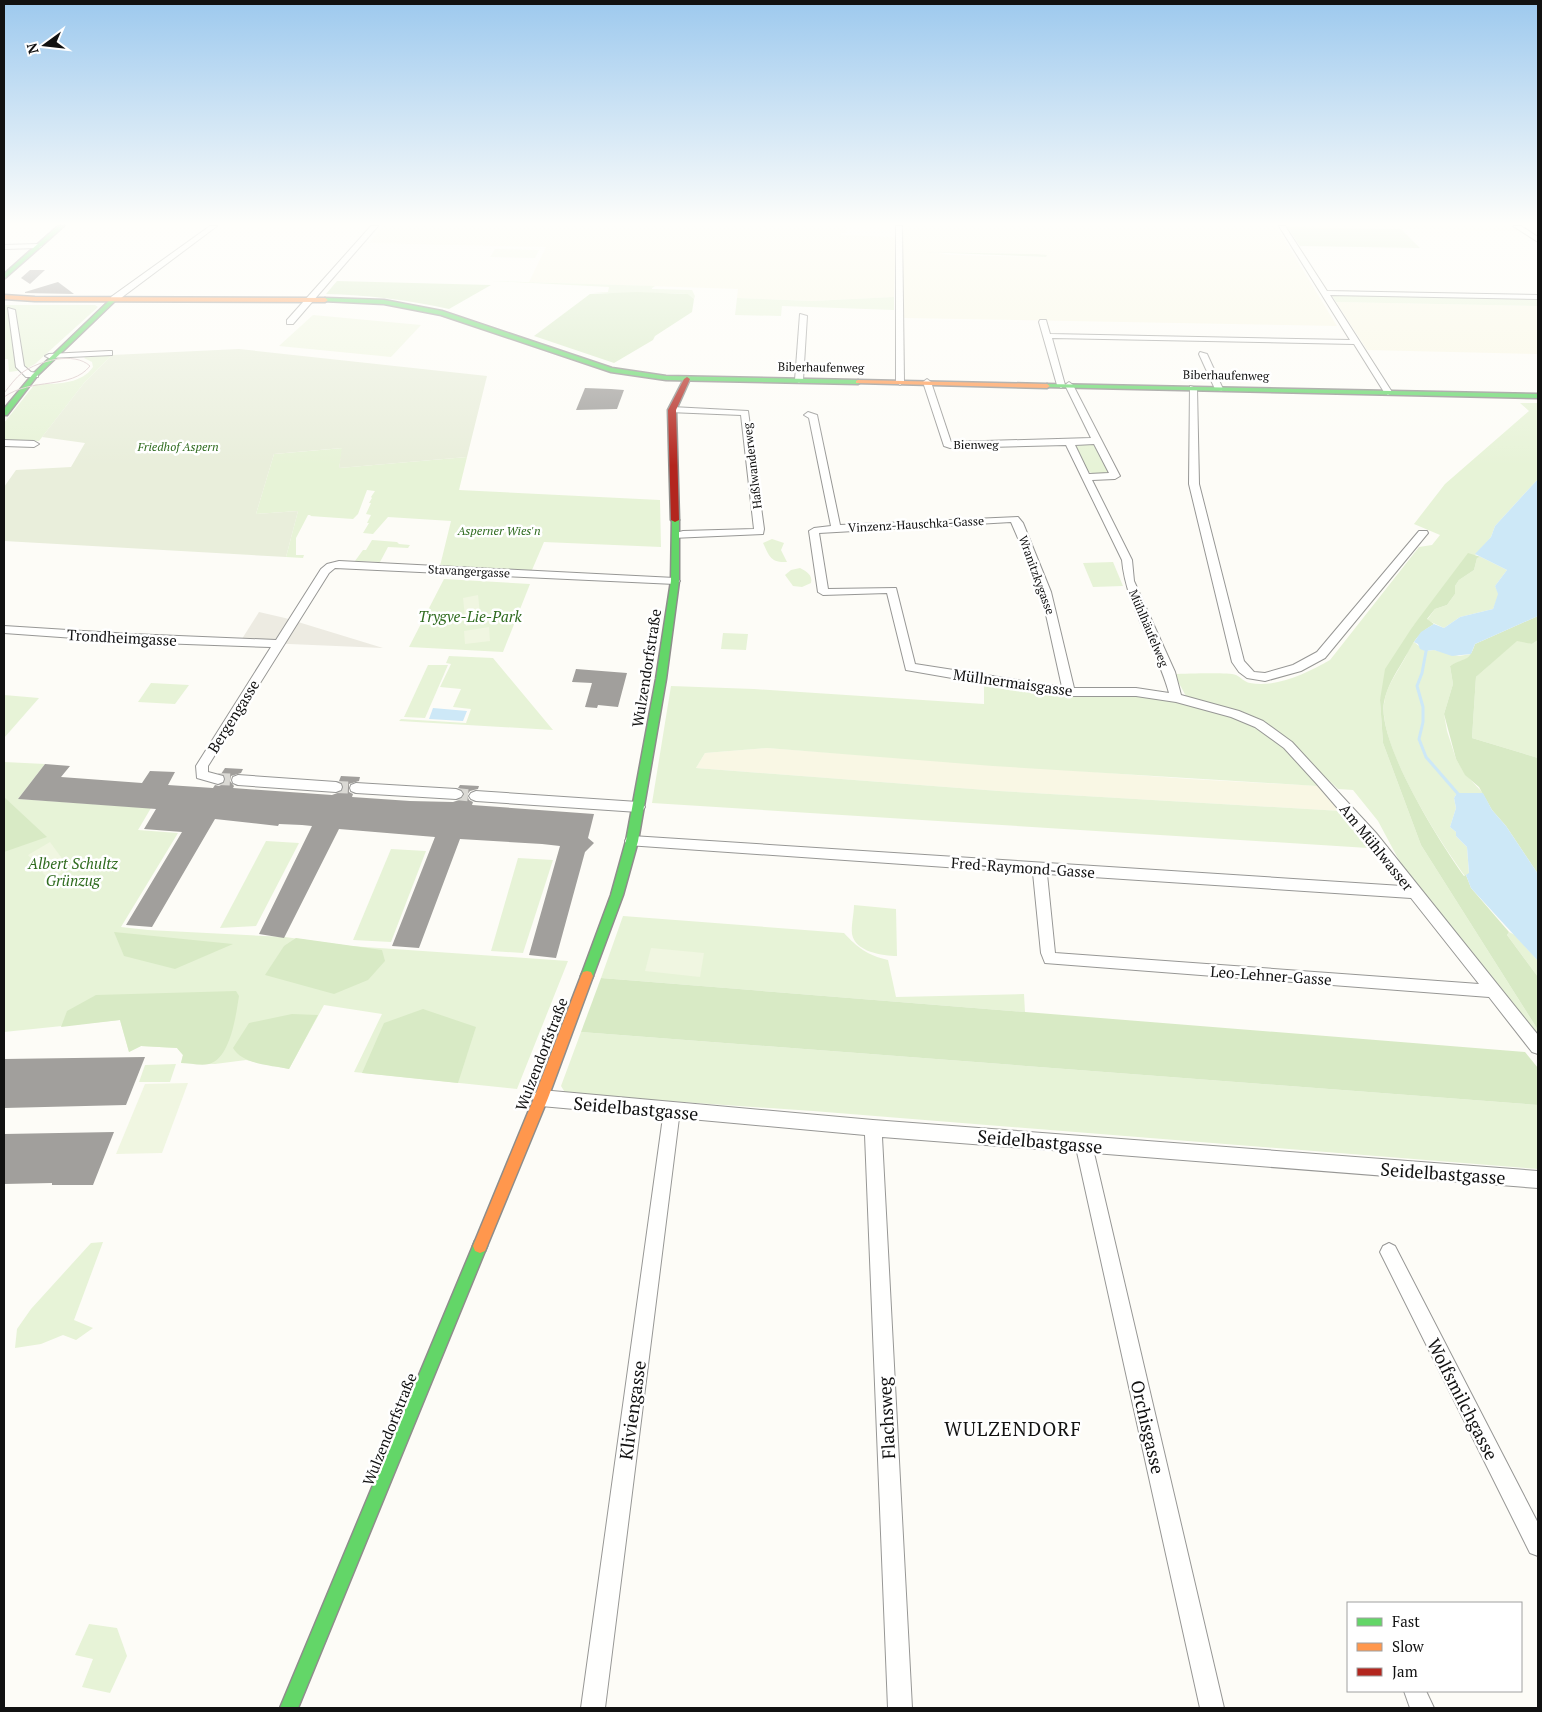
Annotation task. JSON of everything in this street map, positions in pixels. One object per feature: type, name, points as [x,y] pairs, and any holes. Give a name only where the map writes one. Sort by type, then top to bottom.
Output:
[{"type":"main road","points":[[4,406],[49,357],[70,342],[108,306]]},
{"type":"main road","name":"Biberhaufenweg","points":[[405,306],[442,313],[611,370],[687,379],[927,382],[1538,396]]},
{"type":"main road","points":[[4,413],[32,375]]},
{"type":"main road","name":"Wulzendorfstraße","points":[[289,1708],[541,1098],[614,902],[632,841],[661,679],[675,581],[676,536],[672,410],[687,379]]},
{"type":"street","points":[[290,322],[305,306]]},
{"type":"street","points":[[899,306],[900,382]]},
{"type":"street","points":[[1333,306],[1388,392]]},
{"type":"street","points":[[12,310],[20,367],[32,375]]},
{"type":"street","points":[[799,380],[803,316]]},
{"type":"street","points":[[1043,322],[1065,385],[1115,476],[1086,477]]},
{"type":"street","points":[[1047,336],[1355,342]]},
{"type":"street","points":[[49,357],[109,353]]},
{"type":"street","points":[[1203,354],[1220,389]]},
{"type":"street","name":"Bienweg","points":[[927,382],[947,444],[950,446],[1069,442]]},
{"type":"street","points":[[1193,388],[1194,484],[1238,662],[1246,672],[1260,677],[1297,668],[1321,655],[1423,533]]},
{"type":"street","name":"Haßlwanderweg","points":[[672,410],[746,413],[759,532],[683,534],[676,536]]},
{"type":"street","points":[[808,415],[813,415],[836,528]]},
{"type":"street","points":[[1069,442],[1097,441]]},
{"type":"street","name":"Mühlhäufelweg","points":[[1069,442],[1127,560],[1129,581],[1168,672],[1176,698]]},
{"type":"street","points":[[4,443],[34,444]]},
{"type":"street","name":"Vinzenz-Hauschka-Gasse","points":[[910,667],[892,590],[823,592],[814,534],[818,530],[836,528],[1014,519]]},
{"type":"street","name":"Wranitzkygasse","points":[[1014,519],[1018,523],[1046,592],[1069,692]]},
{"type":"street","name":"Stavangergasse","points":[[293,621],[325,571],[331,566],[340,564],[675,581]]},
{"type":"street","points":[[279,644],[293,621]]},
{"type":"street","name":"Trondheimgasse","points":[[4,630],[279,644]]},
{"type":"street","name":"Bergengasse","points":[[218,779],[202,775],[202,766],[279,644]]},
{"type":"street","name":"Müllnermaisgasse","points":[[910,667],[1027,687],[1069,692],[1136,692],[1176,698]]},
{"type":"street","name":"Am Mühlwasser","points":[[1176,698],[1235,714],[1259,724],[1288,745],[1371,837],[1491,991],[1538,1047]]},
{"type":"street","points":[[238,780],[336,787]]},
{"type":"street","points":[[356,788],[456,794]]},
{"type":"street","points":[[476,796],[638,807]]},
{"type":"street","name":"Fred-Raymond-Gasse","points":[[632,841],[1413,892]]},
{"type":"street","name":"Leo-Lehner-Gasse","points":[[1039,868],[1050,959],[1491,991]]},
{"type":"street","name":"Seidelbastgasse","points":[[541,1098],[873,1128],[1538,1180]]},
{"type":"street","name":"Kliviengasse","points":[[593,1708],[672,1111]]},
{"type":"street","name":"Flachsweg","points":[[873,1128],[900,1708]]},
{"type":"street","name":"Orchisgasse","points":[[1084,1145],[1212,1708]]},
{"type":"street","name":"Wolfsmilchgasse","points":[[1389,1252],[1538,1545]]},
{"type":"street","points":[[1415,1692],[1422,1708]]},
{"type":"shaded area","points":[[903,306],[1325,306],[1337,326],[903,318]]},
{"type":"shaded area","points":[[1339,306],[1538,306],[1538,354],[1367,350]]},
{"type":"shaded area","points":[[259,612],[285,618],[383,648],[240,642]]},
{"type":"shaded area","points":[[767,748],[1190,779],[1321,786],[1328,799],[1332,800],[1341,811],[999,791],[696,768],[705,753]]},
{"type":"green space","points":[[4,306],[98,307],[35,364],[24,370],[9,372],[8,359],[4,359]]},
{"type":"green space","points":[[433,306],[454,306],[449,309]]},
{"type":"green space","points":[[574,306],[693,306],[692,312],[655,336],[653,340],[614,363],[534,336]]},
{"type":"green space","points":[[736,306],[894,306],[894,310],[782,306],[781,316],[735,315]]},
{"type":"green space","points":[[313,315],[421,325],[391,357],[279,346]]},
{"type":"green space","name":"Friedhof Aspern","points":[[239,349],[487,376],[467,457],[339,468],[342,448],[274,454],[256,514],[298,511],[286,557],[4,541],[4,487],[16,470],[71,467],[85,443],[42,437],[84,383],[112,355]]},
{"type":"green space","points":[[112,355],[84,383],[39,441],[4,440],[4,423],[35,384],[67,382],[82,377],[93,367],[92,362],[85,357]]},
{"type":"green space","points":[[1520,403],[1538,403],[1538,479],[1495,526],[1491,537],[1413,626],[1380,700],[1383,743],[1421,845],[1538,1030],[1538,1035],[1499,990],[1401,864],[1378,821],[1353,790],[1338,789],[1279,733],[1187,698],[1174,674],[1231,674],[1246,682],[1260,684],[1292,678],[1330,660],[1419,547],[1432,545],[1440,535],[1414,524],[1445,484],[1529,411]]},
{"type":"green space","points":[[1090,444],[1096,446],[1109,473],[1089,472],[1083,465],[1074,446]]},
{"type":"green space","name":"Asperner Wies'n","points":[[343,448],[339,468],[467,457],[459,490],[660,500],[661,547],[544,542],[532,570],[440,566],[451,521],[388,517],[373,534],[363,533],[369,523],[367,523],[371,515],[366,514],[371,503],[369,503],[371,497],[375,491],[367,490],[358,514],[353,519],[308,515],[296,538],[296,555],[304,555],[303,558],[286,557],[298,511],[256,514],[274,454]]},
{"type":"green space","points":[[772,539],[784,543],[781,550],[787,562],[774,560],[769,555],[763,543]]},
{"type":"green space","points":[[372,540],[410,545],[408,548],[388,547],[380,562],[355,561],[363,550],[366,550]]},
{"type":"green space","points":[[1468,553],[1481,557],[1477,558],[1474,570],[1459,580],[1455,586],[1455,594],[1447,605],[1435,609],[1427,619],[1434,624],[1422,632],[1415,640],[1389,686],[1384,702],[1384,720],[1390,742],[1412,792],[1440,841],[1464,876],[1466,875],[1471,888],[1509,932],[1507,935],[1538,977],[1538,1030],[1421,845],[1383,743],[1380,700],[1385,669],[1413,626]]},
{"type":"green space","points":[[1481,557],[1507,570],[1495,586],[1499,594],[1493,609],[1460,617],[1444,628],[1427,620],[1435,609],[1447,605],[1455,594],[1455,586],[1459,580],[1474,570],[1477,558]]},
{"type":"green space","points":[[1113,562],[1123,586],[1093,587],[1083,563]]},
{"type":"green space","points":[[800,568],[810,576],[811,583],[802,587],[793,586],[785,575],[791,570]]},
{"type":"green space","name":"Trygve-Lie-Park","points":[[444,579],[530,584],[503,652],[409,647]]},
{"type":"green space","points":[[478,595],[481,624],[466,626],[463,598]]},
{"type":"green space","points":[[1538,616],[1538,640],[1532,644],[1517,641],[1476,677],[1472,738],[1538,758],[1538,874],[1506,826],[1492,810],[1479,787],[1465,775],[1456,759],[1444,714],[1453,684],[1450,666],[1466,659],[1471,654],[1475,644]]},
{"type":"green space","points":[[489,627],[490,641],[465,644],[464,631]]},
{"type":"green space","points":[[723,633],[748,634],[746,650],[721,649]]},
{"type":"green space","points":[[1517,640],[1532,644],[1538,640],[1538,758],[1472,738],[1476,677]]},
{"type":"green space","points":[[1414,642],[1425,651],[1434,650],[1459,656],[1471,654],[1464,660],[1450,666],[1453,684],[1444,714],[1456,759],[1465,774],[1483,793],[1457,793],[1454,798],[1456,808],[1450,827],[1467,847],[1469,874],[1465,876],[1413,793],[1391,744],[1385,722],[1384,704],[1387,691]]},
{"type":"green space","points":[[449,656],[493,658],[553,730],[399,721],[401,719],[466,723],[471,709],[453,707],[461,689],[440,687],[451,664],[446,663]]},
{"type":"green space","points":[[428,665],[448,665],[425,718],[404,717]]},
{"type":"green space","points":[[151,683],[189,685],[175,704],[138,702]]},
{"type":"green space","points":[[984,683],[1055,695],[1130,695],[1163,699],[1236,718],[1257,727],[1285,747],[1314,777],[1317,786],[993,766],[767,748],[705,753],[696,768],[999,791],[1341,811],[1368,848],[652,803],[671,686],[754,689],[984,704]]},
{"type":"green space","points":[[4,695],[39,698],[4,738]]},
{"type":"green space","name":"Albert Schultz Grünzug","points":[[4,762],[45,764],[18,799],[151,808],[138,830],[178,833],[121,927],[285,937],[350,946],[568,961],[517,1089],[354,1072],[382,1014],[324,1005],[289,1069],[246,1060],[215,1064],[181,1063],[183,1055],[177,1048],[141,1046],[129,1052],[120,1020],[4,1032]]},
{"type":"green space","points":[[4,797],[47,837],[4,852]]},
{"type":"green space","points":[[266,841],[299,843],[256,926],[220,928]]},
{"type":"green space","points":[[50,842],[69,868],[49,880],[28,855]]},
{"type":"green space","points":[[391,849],[426,851],[391,942],[353,940]]},
{"type":"green space","points":[[518,858],[553,860],[523,953],[491,951]]},
{"type":"green space","points":[[854,905],[896,909],[897,956],[877,954],[858,945],[852,934]]},
{"type":"green space","points":[[623,916],[844,933],[863,950],[888,960],[896,997],[1024,994],[1025,1012],[601,978]]},
{"type":"green space","points":[[114,932],[233,944],[175,969],[124,956]]},
{"type":"green space","points":[[1509,932],[1515,935],[1538,961],[1538,977],[1507,935]]},
{"type":"green space","points":[[296,938],[382,950],[385,961],[368,980],[334,994],[265,975],[284,946]]},
{"type":"green space","points":[[651,948],[704,953],[700,977],[645,971]]},
{"type":"green space","points":[[601,978],[1525,1052],[1538,1068],[1538,1105],[581,1032]]},
{"type":"green space","points":[[236,991],[239,996],[227,1045],[223,1053],[209,1064],[181,1063],[183,1055],[177,1048],[141,1046],[129,1052],[120,1020],[61,1027],[67,1011],[96,995]]},
{"type":"green space","points":[[423,1009],[476,1027],[458,1083],[362,1073],[384,1023]]},
{"type":"green space","points":[[292,1014],[318,1015],[289,1069],[251,1061],[238,1054],[233,1048],[249,1023]]},
{"type":"green space","points":[[581,1032],[1538,1105],[1538,1169],[813,1111],[566,1094],[561,1086]]},
{"type":"green space","points":[[176,1064],[170,1082],[139,1082],[145,1065]]},
{"type":"green space","points":[[188,1083],[162,1153],[116,1154],[145,1084]]},
{"type":"green space","points":[[103,1242],[74,1320],[93,1328],[76,1340],[63,1335],[41,1344],[15,1348],[17,1329],[31,1309],[91,1243]]},
{"type":"green space","points":[[89,1624],[117,1628],[127,1656],[110,1693],[82,1687],[93,1659],[75,1655]]},
{"type":"water","points":[[1538,479],[1538,616],[1475,644],[1471,654],[1452,656],[1434,650],[1425,651],[1420,649],[1418,644],[1414,642],[1421,632],[1434,624],[1444,628],[1460,617],[1493,609],[1498,594],[1495,586],[1507,570],[1475,554],[1491,537],[1495,526]]},
{"type":"water","points":[[433,708],[467,711],[463,721],[429,719]]},
{"type":"water","points":[[1457,793],[1483,793],[1492,810],[1506,826],[1538,874],[1538,961],[1471,888],[1466,875],[1469,873],[1467,847],[1450,827],[1456,808],[1454,798]]},
{"type":"building","points":[[585,388],[624,390],[617,409],[576,410]]},
{"type":"building","points":[[576,669],[627,673],[618,707],[598,705],[597,708],[585,707],[592,683],[572,682]]},
{"type":"building","points":[[45,764],[70,766],[61,777],[142,783],[150,771],[175,772],[168,785],[213,788],[215,785],[219,786],[225,783],[225,775],[221,774],[225,768],[243,769],[241,773],[231,776],[230,781],[234,786],[233,788],[332,795],[343,791],[343,783],[339,781],[341,776],[360,777],[359,781],[349,784],[349,792],[353,794],[352,797],[410,801],[453,802],[462,799],[465,795],[463,790],[458,788],[460,785],[479,786],[478,789],[470,791],[467,795],[469,800],[473,802],[472,805],[594,814],[588,838],[594,843],[585,852],[556,958],[529,955],[560,846],[542,844],[460,839],[419,948],[392,946],[435,837],[339,829],[284,938],[259,934],[312,826],[302,825],[279,824],[278,826],[215,819],[152,927],[126,925],[182,832],[144,829],[156,809],[18,799]]},
{"type":"building","points":[[145,1057],[126,1105],[4,1108],[4,1059]]},
{"type":"building","points":[[114,1132],[93,1185],[52,1185],[52,1183],[4,1184],[4,1134]]},
{"type":"waterway","points":[[1427,646],[1422,673],[1417,686],[1423,707],[1423,722],[1419,739],[1426,757],[1459,795]]},
{"type":"tunnel","points":[[218,779],[238,780]]},
{"type":"tunnel","points":[[336,787],[356,788]]},
{"type":"tunnel","points":[[456,794],[476,796]]},
{"type":"tram line","points":[[4,393],[23,372],[47,361],[66,358],[75,359],[90,366],[72,378],[27,387],[4,397]]},
{"type":"traffic: fast","points":[[4,413],[35,375],[107,306]]},
{"type":"traffic: fast","points":[[405,306],[442,313],[611,370],[666,378],[858,382]]},
{"type":"traffic: fast","points":[[1047,386],[1538,396]]},
{"type":"traffic: fast","points":[[587,976],[617,895],[632,841],[661,679],[675,581],[675,520]]},
{"type":"traffic: fast","points":[[289,1708],[480,1246]]},
{"type":"traffic: slow","points":[[858,382],[1047,386]]},
{"type":"traffic: slow","points":[[480,1246],[541,1098],[587,976]]},
{"type":"traffic: jam","points":[[675,520],[672,410],[687,379]]},
{"type":"district","name":"WULZENDORF","points":[[1013,1428]]}]
